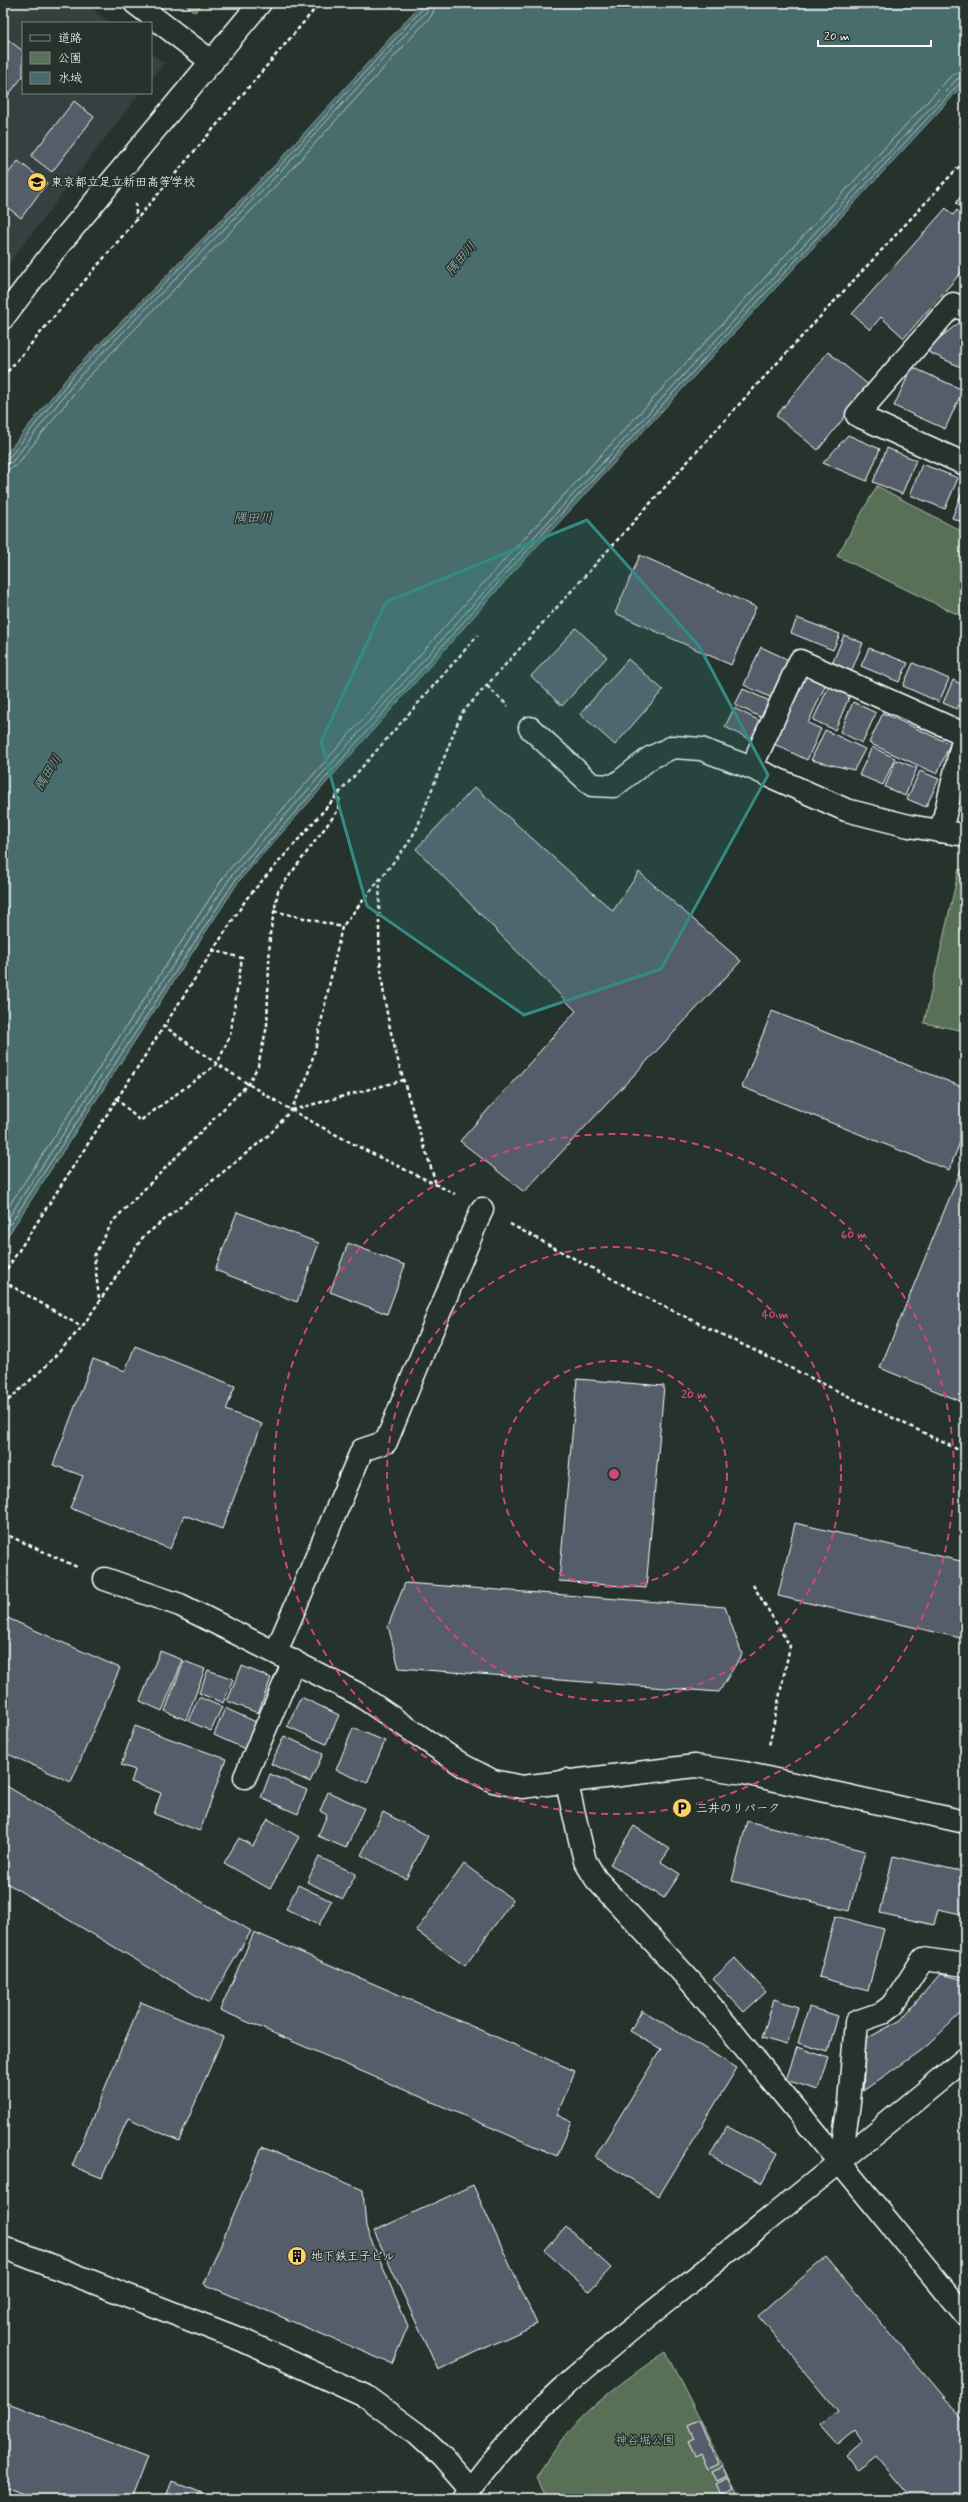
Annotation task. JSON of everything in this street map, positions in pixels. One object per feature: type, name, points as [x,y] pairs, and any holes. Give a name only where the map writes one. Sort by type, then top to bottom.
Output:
[{"type":"street","points":[[135,3],[212,62]]},
{"type":"street","points":[[3,318],[53,252],[260,3]]},
{"type":"street","points":[[965,310],[953,304],[857,415],[965,464]]},
{"type":"street","points":[[758,753],[800,661],[965,733],[941,831]]},
{"type":"street","points":[[530,728],[592,785],[614,786],[650,758],[673,748],[701,749],[752,768],[846,810],[965,835]]},
{"type":"street","points":[[245,1777],[285,1656],[362,1450],[386,1442],[482,1209]]},
{"type":"street","points":[[105,1578],[180,1605],[285,1656],[356,1693],[464,1766],[493,1781],[522,1787],[566,1780],[684,1767],[721,1768],[965,1822]]},
{"type":"street","points":[[566,1780],[584,1861],[596,1879],[692,1984],[965,2315]]},
{"type":"street","points":[[840,2163],[849,2103],[856,2022],[882,2013],[894,2004],[923,1959],[965,1965]]},
{"type":"street","points":[[3,2247],[242,2340],[364,2396],[417,2434],[442,2457],[471,2496],[499,2454],[542,2408],[623,2336],[840,2163],[965,2059]]},
{"type":"path","points":[[3,377],[320,3]]},
{"type":"path","points":[[3,1405],[46,1366],[82,1327],[99,1299],[142,1237],[270,1134],[291,1110],[306,1080],[315,1050],[342,927],[407,845],[417,828],[461,714],[743,400],[965,160]]},
{"type":"path","points":[[3,1275],[211,950],[247,898],[339,790],[478,635]]},
{"type":"path","points":[[487,686],[500,699]]},
{"type":"path","points":[[99,1299],[94,1256],[113,1221],[248,1084],[258,1066],[267,1026],[270,934],[278,891],[339,809],[339,790]]},
{"type":"path","points":[[380,878],[378,918],[381,970],[392,1036],[436,1184]]},
{"type":"path","points":[[274,911],[342,927]]},
{"type":"path","points":[[116,1098],[140,1121],[217,1064],[230,1036],[242,958],[211,950]]},
{"type":"path","points":[[163,1025],[217,1064],[291,1110],[404,1080]]},
{"type":"path","points":[[3,1280],[82,1327]]},
{"type":"path","points":[[727,1337],[965,1454]]},
{"type":"path","points":[[3,1533],[105,1578]]},
{"type":"path","points":[[753,1585],[790,1646],[768,1746]]},
{"type":"highlighted area","points":[[587,520],[699,646],[768,775],[661,969],[524,1015],[367,906],[321,742],[386,602]]},
{"type":"shaded area","name":"東京都立足立新田高等学校","points":[[3,3],[84,3],[109,22],[22,22],[22,94],[139,94],[3,271]]},
{"type":"shaded area","points":[[152,54],[164,63],[152,78]]},
{"type":"green space","points":[[183,3],[203,3],[195,12]]},
{"type":"green space","points":[[877,486],[965,533],[965,618],[837,556]]},
{"type":"green space","points":[[959,869],[965,870],[965,1031],[924,1023]]},
{"type":"green space","name":"神谷堀公園","points":[[666,2352],[740,2499],[547,2499],[537,2478],[561,2441],[576,2423],[593,2407],[629,2377]]},
{"type":"water","name":"隅田川","points":[[422,3],[965,3],[965,83],[516,569],[239,881],[3,1243],[3,458],[71,373],[277,163]]},
{"type":"building","points":[[3,36],[22,50],[22,77],[3,102]]},
{"type":"building","points":[[74,101],[94,117],[52,172],[31,156]]},
{"type":"building","points":[[18,161],[47,183],[21,218],[3,204],[3,180]]},
{"type":"building","points":[[965,190],[965,209],[956,203]]},
{"type":"building","points":[[946,208],[953,215],[957,210],[965,217],[965,268],[904,338],[881,317],[870,330],[852,314]]},
{"type":"building","points":[[964,319],[965,369],[924,350]]},
{"type":"building","points":[[828,352],[870,386],[818,450],[776,416]]},
{"type":"building","points":[[912,367],[963,390],[945,429],[894,406]]},
{"type":"building","points":[[848,435],[880,449],[867,481],[823,463]]},
{"type":"building","points":[[887,448],[916,460],[902,494],[873,482]]},
{"type":"building","points":[[922,464],[958,478],[945,509],[910,495]]},
{"type":"building","points":[[962,492],[965,493],[965,523],[952,518]]},
{"type":"building","points":[[640,555],[756,607],[731,665],[615,613]]},
{"type":"building","points":[[797,618],[840,634],[833,650],[791,633]]},
{"type":"building","points":[[576,628],[607,657],[562,706],[531,676]]},
{"type":"building","points":[[844,635],[863,643],[851,672],[832,664]]},
{"type":"building","points":[[761,647],[791,661],[774,699],[744,685]]},
{"type":"building","points":[[869,648],[908,663],[899,682],[861,666]]},
{"type":"building","points":[[628,659],[663,690],[615,745],[580,714]]},
{"type":"building","points":[[913,663],[949,679],[939,702],[903,686]]},
{"type":"building","points":[[805,675],[826,684],[808,723],[821,729],[807,760],[774,744]]},
{"type":"building","points":[[953,680],[965,686],[965,692],[957,709],[943,703]]},
{"type":"building","points":[[829,686],[850,695],[835,730],[813,720]]},
{"type":"building","points":[[743,689],[772,702],[765,719],[735,705]]},
{"type":"building","points":[[853,702],[876,713],[862,743],[840,732]]},
{"type":"building","points":[[734,708],[762,722],[754,741],[725,727]]},
{"type":"building","points":[[883,713],[950,744],[937,774],[869,743]]},
{"type":"building","points":[[825,730],[865,749],[854,770],[811,760]]},
{"type":"building","points":[[872,747],[895,758],[883,785],[859,775]]},
{"type":"building","points":[[896,760],[917,768],[905,796],[885,787]]},
{"type":"building","points":[[920,771],[939,779],[926,807],[907,799]]},
{"type":"building","points":[[475,787],[613,911],[639,872],[741,961],[524,1192],[460,1141],[576,1011],[416,849]]},
{"type":"building","points":[[772,1011],[965,1088],[965,1130],[949,1170],[742,1087]]},
{"type":"building","points":[[965,1160],[965,1403],[880,1368]]},
{"type":"building","points":[[237,1212],[319,1243],[297,1302],[215,1270]]},
{"type":"building","points":[[348,1243],[405,1265],[387,1314],[330,1292]]},
{"type":"building","points":[[135,1346],[235,1386],[226,1410],[262,1424],[222,1529],[184,1515],[170,1549],[70,1508],[83,1476],[53,1465],[93,1359],[125,1371]]},
{"type":"building","points":[[577,1379],[664,1386],[646,1588],[559,1581]]},
{"type":"building","points":[[795,1523],[965,1562],[965,1639],[778,1596]]},
{"type":"building","points":[[405,1583],[725,1607],[742,1654],[719,1692],[399,1668],[388,1626]]},
{"type":"building","points":[[3,1616],[120,1668],[71,1782],[3,1752]]},
{"type":"building","points":[[160,1651],[183,1660],[162,1711],[140,1701]]},
{"type":"building","points":[[184,1661],[205,1669],[186,1720],[165,1711]]},
{"type":"building","points":[[242,1666],[271,1678],[258,1713],[227,1701]]},
{"type":"building","points":[[208,1670],[233,1679],[223,1703],[199,1693]]},
{"type":"building","points":[[199,1697],[222,1707],[211,1731],[188,1721]]},
{"type":"building","points":[[301,1697],[339,1715],[326,1744],[287,1726]]},
{"type":"building","points":[[225,1708],[256,1722],[245,1749],[214,1735]]},
{"type":"building","points":[[135,1726],[226,1759],[200,1831],[154,1814],[161,1793],[131,1782],[135,1770],[121,1765]]},
{"type":"building","points":[[353,1728],[385,1741],[367,1783],[336,1770]]},
{"type":"building","points":[[284,1736],[323,1754],[310,1782],[271,1764]]},
{"type":"building","points":[[270,1774],[307,1790],[298,1814],[261,1798]]},
{"type":"building","points":[[3,1784],[251,1931],[209,2003],[3,1881]]},
{"type":"building","points":[[328,1792],[364,1808],[346,1848],[318,1836],[327,1815],[320,1811]]},
{"type":"building","points":[[383,1812],[428,1836],[406,1879],[361,1855]]},
{"type":"building","points":[[268,1819],[299,1837],[270,1889],[224,1863],[239,1838],[253,1846]]},
{"type":"building","points":[[747,1821],[865,1851],[849,1911],[732,1881]]},
{"type":"building","points":[[634,1826],[670,1849],[661,1862],[680,1874],[664,1898],[610,1864]]},
{"type":"building","points":[[893,1856],[965,1872],[965,1915],[938,1909],[934,1925],[880,1913]]},
{"type":"building","points":[[319,1857],[356,1874],[343,1899],[307,1882]]},
{"type":"building","points":[[464,1864],[513,1900],[465,1966],[416,1931]]},
{"type":"building","points":[[298,1885],[331,1901],[319,1925],[286,1909]]},
{"type":"building","points":[[835,1916],[884,1929],[868,1991],[819,1977]]},
{"type":"building","points":[[254,1932],[575,2071],[557,2115],[572,2122],[557,2156],[220,2010]]},
{"type":"building","points":[[735,1958],[766,1992],[744,2012],[713,1979]]},
{"type":"building","points":[[940,1974],[965,1980],[965,2009],[928,2045],[863,2091],[866,2039],[901,2020]]},
{"type":"building","points":[[774,1999],[798,2007],[787,2045],[762,2038]]},
{"type":"building","points":[[141,2002],[223,2037],[179,2141],[128,2118],[102,2178],[72,2166]]},
{"type":"building","points":[[809,2007],[838,2016],[828,2052],[798,2043]]},
{"type":"building","points":[[642,2010],[737,2068],[659,2196],[595,2157],[661,2049],[630,2031]]},
{"type":"building","points":[[797,2047],[829,2058],[818,2090],[786,2080]]},
{"type":"building","points":[[726,2126],[778,2153],[762,2183],[710,2156]]},
{"type":"building","name":"地下鉄王子ビル","points":[[262,2147],[363,2190],[366,2228],[408,2326],[392,2364],[204,2284]]},
{"type":"building","points":[[473,2185],[537,2324],[438,2370],[374,2231]]},
{"type":"building","points":[[566,2227],[611,2268],[589,2291],[545,2251]]},
{"type":"building","points":[[826,2257],[965,2423],[965,2499],[911,2499],[876,2457],[858,2471],[845,2454],[861,2440],[854,2430],[837,2444],[821,2426],[838,2412],[758,2316]]},
{"type":"building","points":[[3,2401],[147,2457],[131,2499],[36,2499],[3,2486]]},
{"type":"building","points":[[699,2421],[719,2463],[708,2468],[701,2454],[695,2457],[688,2443],[694,2440],[688,2426]]},
{"type":"building","points":[[723,2466],[728,2476],[717,2481],[712,2471]]},
{"type":"building","points":[[728,2478],[734,2489],[722,2495],[716,2484]]},
{"type":"building","points":[[172,2481],[217,2499],[165,2499]]},
{"type":"place","name":"東京都立足立新田高等学校","points":[[37,182]]},
{"type":"place","name":"三井のリパーク","points":[[682,1808]]},
{"type":"place","name":"地下鉄王子ビル","points":[[297,2256]]}]
